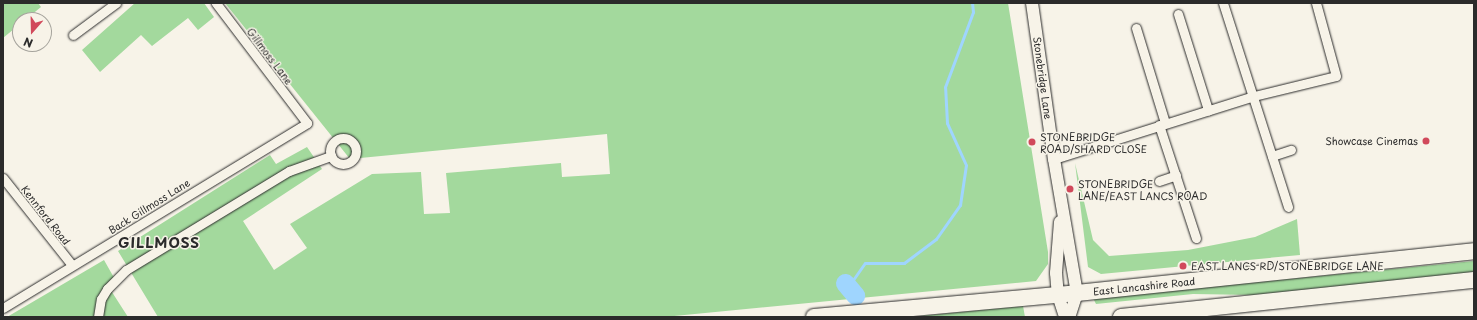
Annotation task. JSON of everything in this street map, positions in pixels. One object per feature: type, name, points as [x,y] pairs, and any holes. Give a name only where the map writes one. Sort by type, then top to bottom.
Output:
[{"type":"highway","name":"East Lancashire Road","points":[[814,317],[1077,294],[1474,251]]},
{"type":"highway","points":[[1121,317],[1474,280]]},
{"type":"street","points":[[73,35],[116,3]]},
{"type":"street","name":"Gillmoss Lane","points":[[216,3],[306,123]]},
{"type":"street","name":"Stonebridge Lane","points":[[1032,3],[1054,159],[1077,294]]},
{"type":"street","points":[[1223,3],[1254,96],[1288,207]]},
{"type":"street","points":[[1054,159],[1254,96],[1336,76],[1316,3]]},
{"type":"street","points":[[1178,14],[1208,110]]},
{"type":"street","points":[[1136,28],[1176,175],[1196,238]]},
{"type":"street","name":"Back Gillmoss Lane","points":[[3,308],[306,123]]},
{"type":"street","points":[[1272,156],[1291,150]]},
{"type":"street","points":[[98,317],[101,299],[106,289],[126,270],[289,171],[331,156]]},
{"type":"street","points":[[1159,181],[1176,175]]},
{"type":"street","name":"Kennford Road","points":[[3,178],[6,189],[72,265]]},
{"type":"street","points":[[1061,203],[1056,274],[1058,295],[1065,317]]},
{"type":"street","points":[[1068,317],[1077,294]]},
{"type":"green space","points":[[3,3],[38,3],[41,7],[35,12],[12,12],[12,31],[3,38]]},
{"type":"green space","points":[[135,3],[204,3],[214,17],[198,30],[188,18],[152,46],[141,35],[100,72],[82,50]]},
{"type":"green space","points":[[225,3],[1008,3],[1048,252],[1048,264],[1036,281],[664,317],[158,317],[118,251],[270,155],[276,164],[307,147],[322,169],[243,221],[274,270],[307,248],[290,224],[372,174],[421,172],[424,214],[450,213],[446,173],[561,163],[562,177],[610,174],[607,134],[350,159]]},
{"type":"green space","points":[[1075,163],[1093,240],[1109,256],[1188,250],[1255,237],[1297,219],[1300,255],[1101,274],[1088,267]]},
{"type":"green space","points":[[104,260],[117,283],[110,289],[128,317],[7,317]]},
{"type":"green space","points":[[1474,261],[1474,274],[1254,295],[1193,294],[1096,304],[1093,298]]},
{"type":"green space","points":[[1023,306],[1025,317],[908,317]]},
{"type":"waterway","points":[[848,287],[865,263],[904,263],[936,239],[960,205],[966,165],[947,123],[945,87],[973,12],[972,3]]},
{"type":"waterway","points":[[845,283],[855,295]]},
{"type":"place","name":"Showcase Cinemas","points":[[1426,141]]},
{"type":"place","name":"STONEBRIDGE ROAD/SHARD CLOSE","points":[[1032,142]]},
{"type":"place","name":"STONEBRIDGE LANE/EAST LANCS ROAD","points":[[1070,189]]},
{"type":"place","name":"EAST LANCS RD/STONEBRIDGE LANE","points":[[1183,266]]},
{"type":"district","name":"GILLMOSS","points":[[159,243]]}]
